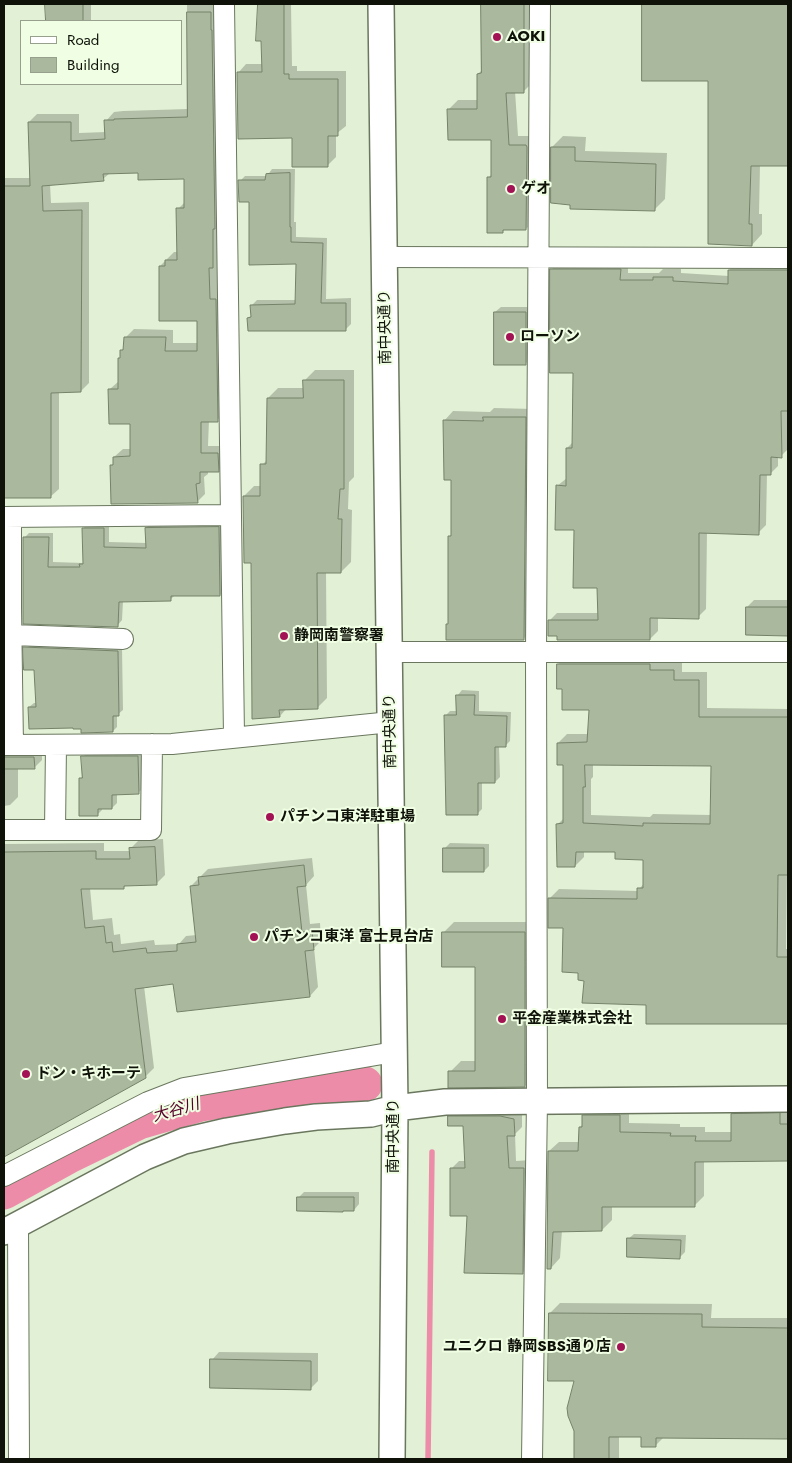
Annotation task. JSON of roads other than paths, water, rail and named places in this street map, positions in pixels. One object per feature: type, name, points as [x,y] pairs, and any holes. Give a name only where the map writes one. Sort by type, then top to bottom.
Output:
[{"type":"street","points":[[224,4],[234,736]]},
{"type":"street","name":"南中央通り","points":[[382,4],[395,1108],[392,1459]]},
{"type":"street","points":[[532,1459],[537,1100],[536,652],[540,4]]},
{"type":"street","points":[[385,258],[788,258]]},
{"type":"street","points":[[230,515],[8,517],[7,607],[12,635],[9,745],[172,744],[234,736],[391,722]]},
{"type":"street","points":[[12,635],[123,639]]},
{"type":"street","points":[[390,652],[788,652]]},
{"type":"street","points":[[4,830],[151,830],[152,744]]},
{"type":"street","points":[[55,830],[56,745]]},
{"type":"street","points":[[4,1176],[148,1102],[184,1088],[394,1052]]},
{"type":"street","points":[[18,1459],[11,1228],[145,1157],[184,1141],[227,1131],[285,1121],[371,1114],[395,1108],[445,1102],[788,1098]]},
{"type":"waterway","name":"大谷川","points":[[4,1192],[71,1155],[139,1122],[201,1104],[300,1089],[365,1084]]},
{"type":"waterway","points":[[428,1459],[432,1152]]},
{"type":"place","name":"AOKI","points":[[497,37]]},
{"type":"place","name":"ゲオ","points":[[511,189]]},
{"type":"place","name":"ローソン","points":[[510,337]]},
{"type":"place","name":"静岡南警察署","points":[[284,636]]},
{"type":"place","name":"パチンコ東洋駐車場","points":[[270,817]]},
{"type":"place","name":"パチンコ東洋 富士見台店","points":[[254,937]]},
{"type":"place","name":"平金産業株式会社","points":[[502,1019]]},
{"type":"place","name":"ドン・キホーテ","points":[[26,1074]]},
{"type":"place","name":"ユニクロ 静岡SBS通り店","points":[[621,1347]]}]
